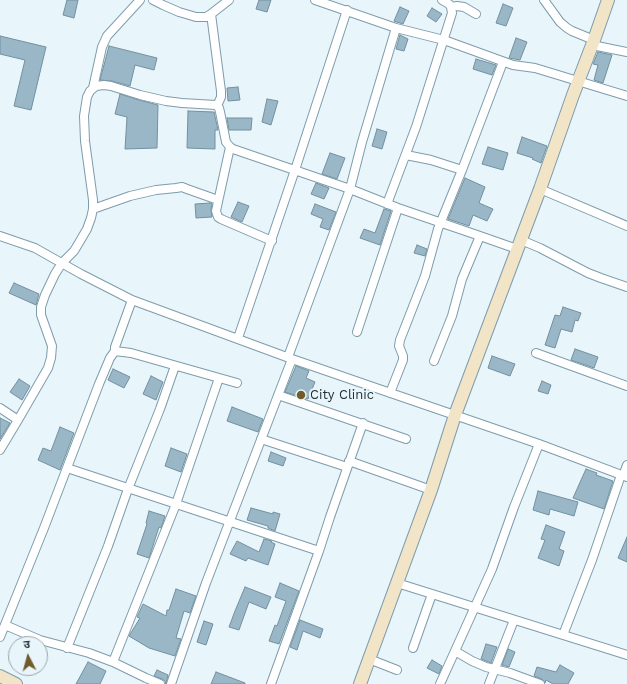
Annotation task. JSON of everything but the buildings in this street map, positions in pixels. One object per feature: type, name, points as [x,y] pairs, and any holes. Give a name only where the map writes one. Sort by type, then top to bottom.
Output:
[{"type":"street","points":[[0,450],[48,368],[52,346],[44,325],[41,311],[45,295],[62,263],[69,257],[80,241],[91,218],[93,209],[84,127],[85,105],[87,97],[93,88],[102,48],[107,36],[140,0]]},
{"type":"street","points":[[153,0],[196,17],[206,17],[229,0]]},
{"type":"street","points":[[315,0],[396,28],[444,40],[519,67],[535,68],[627,96]]},
{"type":"street","points":[[387,204],[416,127],[452,13],[449,4],[442,0]]},
{"type":"street","points":[[544,0],[560,22],[567,28],[593,42],[627,52]]},
{"type":"street","points":[[360,684],[431,490],[455,415],[540,189],[608,0]]},
{"type":"street","points":[[451,7],[464,7],[476,14]]},
{"type":"street","points":[[238,338],[272,241],[347,10]]},
{"type":"street","points":[[211,14],[221,91],[221,96],[217,106],[220,112],[225,138],[230,147],[480,236],[540,248],[588,273],[627,287]]},
{"type":"street","points":[[171,684],[206,583],[278,395],[350,189],[396,28]]},
{"type":"street","points":[[390,393],[402,360],[399,346],[400,340],[425,276],[435,236],[503,62]]},
{"type":"street","points":[[93,88],[100,85],[111,86],[166,101],[217,106]]},
{"type":"street","points":[[230,147],[216,211],[218,217],[272,241]]},
{"type":"street","points":[[406,155],[431,160],[462,170]]},
{"type":"street","points":[[93,209],[130,196],[156,190],[176,188],[187,189],[218,200]]},
{"type":"street","points":[[540,189],[627,226]]},
{"type":"street","points":[[357,332],[398,208]]},
{"type":"street","points":[[0,236],[35,248],[132,300],[290,358],[539,444],[624,476]]},
{"type":"street","points":[[434,361],[457,302],[461,283],[480,236]]},
{"type":"street","points":[[0,637],[42,535],[104,371],[115,351],[115,347],[132,300]]},
{"type":"street","points":[[115,351],[237,383]]},
{"type":"street","points":[[536,353],[627,386]]},
{"type":"street","points":[[67,648],[108,546],[175,366]]},
{"type":"street","points":[[113,662],[176,504],[219,378]]},
{"type":"street","points":[[278,395],[406,439]]},
{"type":"street","points":[[0,408],[18,420]]},
{"type":"street","points":[[271,684],[319,551],[362,423]]},
{"type":"street","points":[[261,439],[431,490]]},
{"type":"street","points":[[440,684],[492,569],[514,507],[539,444]]},
{"type":"street","points":[[563,635],[627,465]]},
{"type":"street","points":[[67,468],[319,551]]},
{"type":"street","points":[[397,583],[627,655]]},
{"type":"street","points":[[412,648],[432,594]]},
{"type":"street","points":[[489,684],[514,620]]},
{"type":"street","points":[[5,625],[33,638],[89,653],[113,662],[160,684]]},
{"type":"street","points":[[455,651],[480,665],[510,673],[540,684]]},
{"type":"street","points":[[369,659],[397,670]]},
{"type":"street","points":[[0,676],[16,684]]},
{"type":"place","name":"City Clinic","points":[[301,395]]}]
